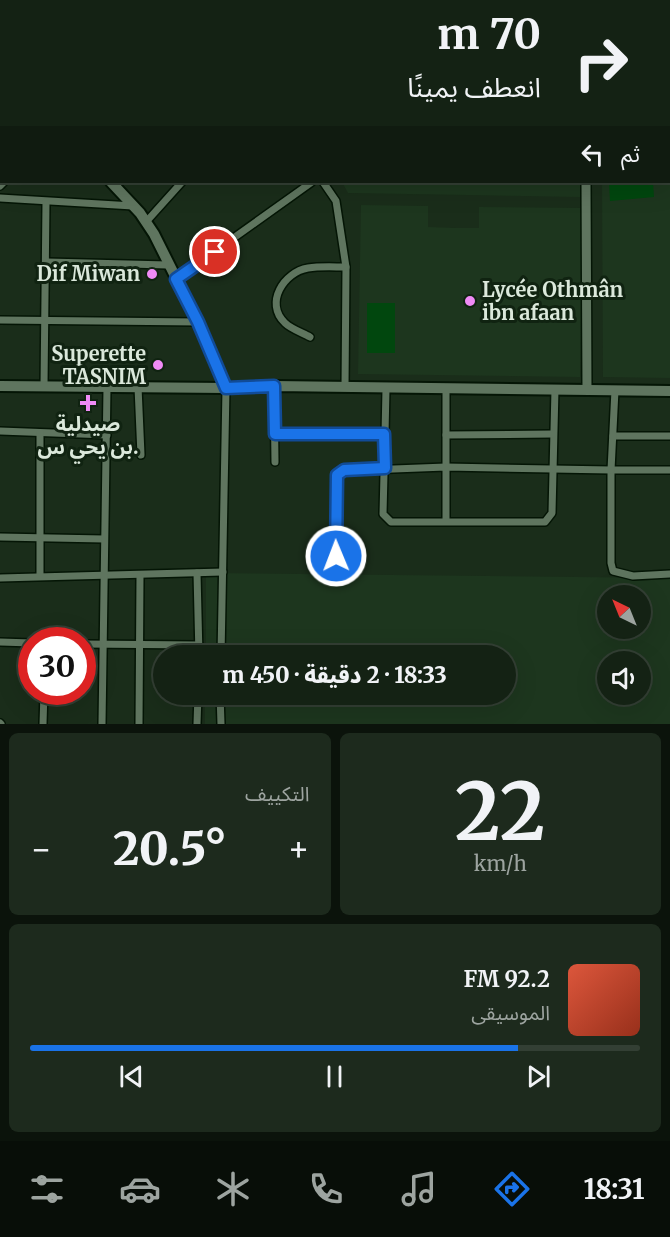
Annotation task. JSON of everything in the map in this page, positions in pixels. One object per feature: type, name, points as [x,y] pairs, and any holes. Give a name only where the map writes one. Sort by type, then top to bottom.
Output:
[{"type":"main road","points":[[112,183],[146,222],[198,322],[226,388]]},
{"type":"main road","points":[[0,386],[107,388],[274,386],[446,390],[670,391]]},
{"type":"street","points":[[146,222],[181,183]]},
{"type":"street","points":[[176,279],[311,183]]},
{"type":"street","points":[[324,183],[336,201],[346,267],[345,387]]},
{"type":"street","points":[[586,183],[587,389]]},
{"type":"street","points":[[0,198],[133,206]]},
{"type":"street","points":[[44,387],[46,202]]},
{"type":"street","points":[[46,262],[168,265]]},
{"type":"street","points":[[310,337],[285,323],[277,307],[282,282],[292,274],[308,268],[346,267]]},
{"type":"street","points":[[0,320],[198,322]]},
{"type":"street","points":[[274,386],[275,462]]},
{"type":"street","points":[[138,387],[141,455]]},
{"type":"street","points":[[102,724],[107,388]]},
{"type":"street","points":[[221,645],[226,388]]},
{"type":"street","points":[[386,389],[382,514],[391,522],[545,522],[552,513],[555,389]]},
{"type":"street","points":[[446,390],[446,521]]},
{"type":"street","points":[[615,390],[611,470],[611,563],[613,570],[633,576],[670,574]]},
{"type":"street","points":[[0,431],[106,435]]},
{"type":"street","points":[[40,433],[40,576]]},
{"type":"street","points":[[275,434],[384,434]]},
{"type":"street","points":[[446,435],[553,434]]},
{"type":"street","points":[[613,436],[670,436]]},
{"type":"street","points":[[336,556],[337,475],[344,470],[446,467],[670,470]]},
{"type":"street","points":[[0,537],[104,539]]},
{"type":"street","points":[[0,578],[223,572]]},
{"type":"street","points":[[96,644],[199,645],[197,573]]},
{"type":"street","points":[[139,724],[140,576]]},
{"type":"street","points":[[0,642],[18,643]]},
{"type":"street","points":[[43,724],[44,705]]},
{"type":"street","points":[[197,724],[198,705]]},
{"type":"street","points":[[220,705],[221,724]]},
{"type":"shaded area","points":[[343,183],[583,183],[584,197],[348,193]]},
{"type":"shaded area","points":[[602,183],[670,183],[670,378],[603,377]]},
{"type":"shaded area","name":"Lycée Othmân ibn afaan","points":[[361,205],[428,206],[428,227],[456,228],[479,228],[479,207],[583,208],[580,377],[358,374]]},
{"type":"shaded area","points":[[206,573],[670,578],[670,724],[205,724],[205,705],[516,705],[516,645],[206,645]]},
{"type":"green space","points":[[609,183],[653,183],[654,197],[610,201]]},
{"type":"green space","points":[[367,303],[395,303],[395,353],[367,353]]},
{"type":"place","name":"Dif Miwan","points":[[152,274]]},
{"type":"place","name":"Lycée Othmân ibn afaan","points":[[470,301]]},
{"type":"place","name":"Superette TASNIM","points":[[158,365]]},
{"type":"place","name":"صيدلية بن يحي س.","points":[[88,403]]},
{"type":"route","points":[[215,252],[176,279],[198,322],[226,388],[274,386],[275,434],[384,434],[385,468],[338,472],[336,556]]}]
